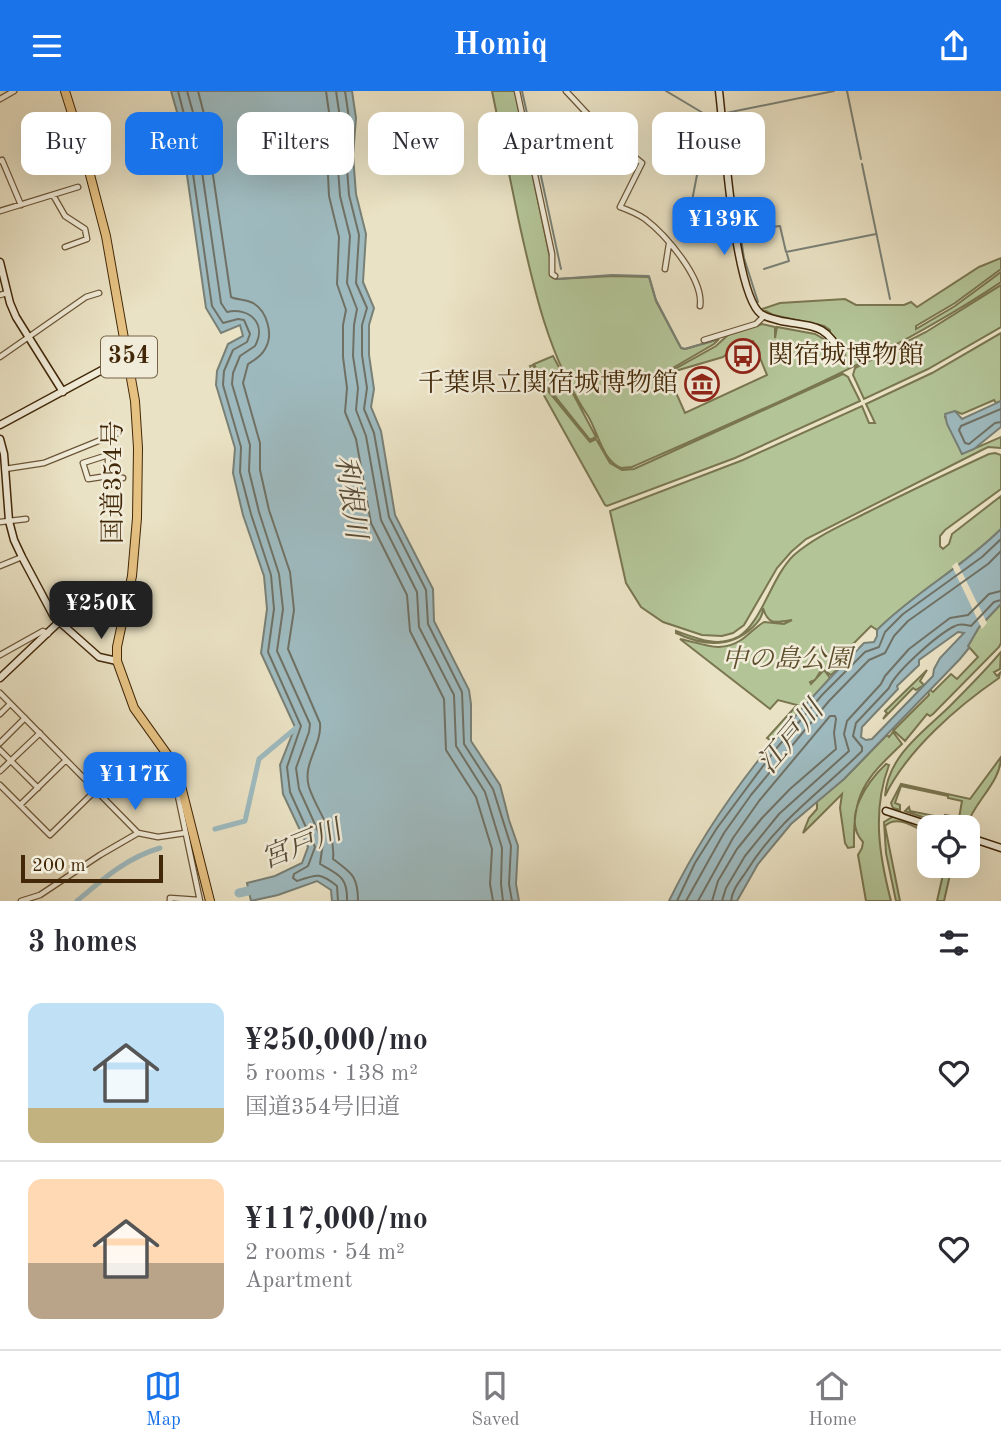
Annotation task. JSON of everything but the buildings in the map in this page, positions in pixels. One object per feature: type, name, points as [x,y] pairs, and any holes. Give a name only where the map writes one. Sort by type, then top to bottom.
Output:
[{"type":"highway","name":"国道354号","points":[[65,91],[106,236],[135,401],[138,448],[136,529],[131,587],[117,647],[117,661],[133,706],[165,751],[179,778],[210,901]]},
{"type":"street","points":[[0,99],[14,91]]},
{"type":"street","points":[[517,91],[552,254],[552,274],[555,277]]},
{"type":"street","points":[[566,91],[607,135],[642,163],[620,207],[647,220],[684,259],[702,296],[700,306]]},
{"type":"street","points":[[719,91],[738,258],[751,300],[764,316],[823,330],[832,338],[841,355]]},
{"type":"street","points":[[0,161],[2,160],[21,205]]},
{"type":"street","points":[[0,212],[78,187]]},
{"type":"street","points":[[53,195],[65,216],[85,229],[87,239],[65,247]]},
{"type":"street","points":[[665,269],[669,244]]},
{"type":"street","points":[[0,262],[4,294],[63,392]]},
{"type":"street","points":[[0,357],[86,297],[99,293]]},
{"type":"street","points":[[704,340],[756,324],[764,316]]},
{"type":"street","points":[[0,425],[115,363],[110,341]]},
{"type":"street","points":[[5,469],[44,463],[118,433]]},
{"type":"street","points":[[0,439],[9,521],[22,557],[59,622],[99,657],[117,661]]},
{"type":"street","points":[[108,476],[108,455],[83,463],[88,479],[108,476],[122,478]]},
{"type":"street","points":[[0,522],[26,519]]},
{"type":"street","points":[[0,566],[22,557]]},
{"type":"street","points":[[0,678],[59,622]]},
{"type":"street","points":[[0,655],[43,631],[48,634]]},
{"type":"street","points":[[0,693],[138,833],[158,837],[185,832]]},
{"type":"street","points":[[0,714],[10,704]]},
{"type":"street","points":[[0,743],[25,718]]},
{"type":"street","points":[[0,771],[40,733]]},
{"type":"street","points":[[0,750],[37,788]]},
{"type":"street","points":[[20,805],[66,760]]},
{"type":"street","points":[[170,901],[170,898],[199,900],[178,796],[179,778]]},
{"type":"street","points":[[0,785],[50,835],[96,790]]},
{"type":"street","points":[[886,811],[917,821]]},
{"type":"street","points":[[21,901],[40,895],[138,833]]},
{"type":"street","points":[[980,841],[1001,848]]},
{"type":"green space","points":[[492,91],[515,91],[519,112],[496,112]]},
{"type":"green space","points":[[510,175],[533,175],[554,277],[649,277],[656,301],[681,348],[719,339],[671,371],[716,346],[728,335],[762,324],[775,327],[775,338],[777,327],[815,334],[829,342],[830,330],[824,326],[773,315],[762,309],[780,303],[845,299],[856,305],[904,305],[911,302],[917,307],[979,267],[1001,258],[1001,269],[955,303],[916,326],[916,329],[955,306],[1001,272],[1001,282],[913,336],[867,360],[632,467],[621,468],[609,459],[563,371],[544,323]],"holes":[[[753,341],[767,375],[685,413],[670,379],[663,382],[661,379],[672,372],[723,357],[740,343]]]},
{"type":"green space","points":[[1001,285],[1001,327],[928,369],[864,399],[853,375],[855,368],[926,332]]},
{"type":"green space","points":[[1001,333],[1001,401],[996,403],[994,400],[962,414],[955,411],[945,417],[962,454],[1001,437],[1001,448],[988,447],[806,539],[777,568],[744,625],[733,633],[722,636],[702,635],[663,622],[641,607],[626,583],[610,511],[743,460],[862,406],[869,423],[875,423],[866,404],[932,373]]},
{"type":"green space","points":[[553,356],[596,437],[590,440],[541,379],[534,364]]},
{"type":"green space","points":[[533,365],[539,380],[590,442],[596,439],[610,463],[622,470],[634,469],[843,374],[848,377],[860,401],[735,458],[607,506],[536,381],[530,366]]},
{"type":"green space","name":"中の島公園","points":[[989,454],[1001,455],[1001,489],[945,530],[940,536],[940,546],[943,549],[949,544],[952,534],[1001,496],[1001,529],[877,630],[871,626],[835,662],[840,667],[831,675],[824,671],[830,678],[773,742],[767,738],[797,705],[778,700],[770,709],[680,639],[711,646],[726,646],[741,640],[764,622],[784,624],[792,620],[770,620],[763,608],[759,620],[744,634],[735,639],[726,642],[716,643],[696,641],[676,631],[714,642],[738,637],[754,621],[786,564],[811,542]]},
{"type":"green space","points":[[1001,604],[999,647],[933,714],[927,714],[905,741],[892,729],[929,695],[930,690],[933,692],[951,674],[957,679],[978,657],[968,646],[979,627]]},
{"type":"green space","points":[[1001,652],[1000,669],[994,672],[997,676],[1000,673],[999,678],[935,730],[906,762],[885,796],[892,769],[899,757]]},
{"type":"green space","points":[[927,670],[920,681],[924,685],[916,690],[913,688],[883,719],[887,713],[885,711]]},
{"type":"green space","points":[[893,732],[902,744],[878,768],[863,789],[856,813],[854,847],[848,848],[845,843],[840,808],[842,794],[803,833],[809,818],[817,809],[817,801]]},
{"type":"green space","points":[[1001,757],[997,775],[971,815],[960,815],[962,801],[901,786],[895,803],[900,805],[900,810],[893,808],[891,803],[901,784],[970,799]]},
{"type":"green space","points":[[886,764],[889,765],[880,799],[879,833],[891,901],[866,901],[858,855],[863,842],[857,832],[856,811],[865,790]]},
{"type":"green space","points":[[909,807],[910,811],[929,815],[917,815],[905,811]]},
{"type":"green space","points":[[894,816],[917,824],[917,828],[896,821],[885,826],[900,901],[896,901],[886,853],[884,822]]},
{"type":"green space","points":[[942,878],[949,878],[944,901],[937,901]]},
{"type":"water","name":"利根川","points":[[171,91],[352,91],[356,118],[354,143],[354,112],[237,112],[237,175],[354,175],[354,168],[356,194],[366,234],[363,282],[374,308],[369,325],[369,355],[374,389],[371,407],[381,431],[395,515],[433,589],[434,621],[469,690],[471,741],[500,785],[518,846],[516,884],[519,901],[332,901],[331,890],[317,881],[251,901],[247,883],[275,876],[302,863],[308,847],[283,794],[280,765],[295,727],[261,653],[267,609],[264,576],[243,515],[233,473],[235,448],[216,385],[217,371],[228,344],[243,336],[240,325],[221,333],[206,308],[187,175],[223,175],[223,112],[177,112]]},
{"type":"water","points":[[1001,401],[1001,427],[974,449],[962,454],[945,414],[955,411],[962,419]]},
{"type":"water","name":"江戸川","points":[[1001,529],[1001,604],[979,627],[969,648],[960,659],[844,779],[791,824],[758,864],[737,901],[669,901],[709,829],[732,796],[808,702],[864,643],[874,642],[877,630],[892,616]],"holes":[[[958,632],[964,633],[940,658],[933,676],[872,739],[861,737],[862,727],[919,665],[919,660]]]},
{"type":"pier","points":[[957,562],[987,623],[982,629],[952,566]]},
{"type":"waterway","points":[[522,91],[527,112]]},
{"type":"waterway","points":[[666,91],[701,112]]},
{"type":"waterway","points":[[731,112],[834,91]]},
{"type":"waterway","points":[[847,91],[861,159]]},
{"type":"waterway","points":[[862,164],[890,299]]},
{"type":"waterway","points":[[541,175],[561,269]]},
{"type":"waterway","points":[[686,232],[697,175]]},
{"type":"waterway","points":[[740,231],[780,226],[786,252],[876,234]]},
{"type":"waterway","points":[[741,239],[758,302]]},
{"type":"waterway","points":[[764,269],[789,261],[787,254]]},
{"type":"waterway","points":[[557,279],[612,275],[649,276],[656,300],[681,348],[713,341]]},
{"type":"waterway","points":[[215,829],[245,821],[259,759],[296,728]]},
{"type":"waterway","points":[[77,901],[126,863],[160,848]]},
{"type":"waterway","name":"宮戸川","points":[[239,893],[257,889]]},
{"type":"place","name":"関宿城博物館","points":[[743,356]]},
{"type":"place","name":"千葉県立関宿城博物館","points":[[702,384]]}]
